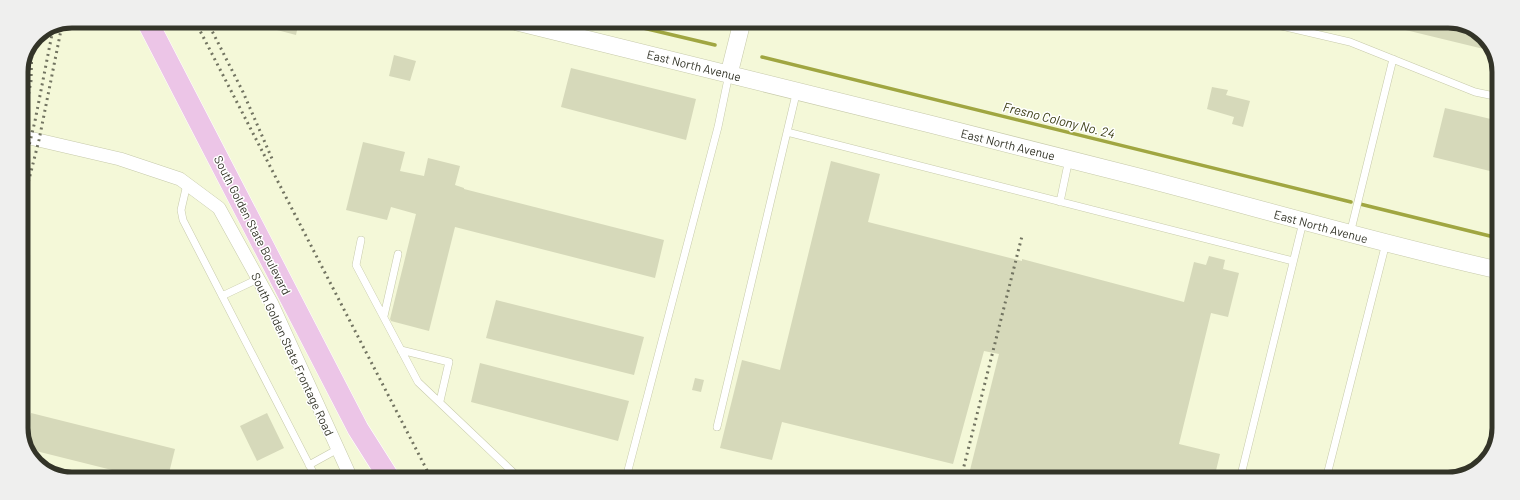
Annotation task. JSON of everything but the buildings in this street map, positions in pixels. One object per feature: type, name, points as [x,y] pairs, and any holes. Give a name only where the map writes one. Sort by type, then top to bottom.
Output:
[{"type":"main road","name":"South Golden State Boulevard","points":[[151,28],[358,429],[385,472]]},
{"type":"main road","name":"South Golden State Boulevard","points":[[358,429],[375,472]]},
{"type":"street","name":"East North Avenue","points":[[541,28],[797,90],[1069,159],[1303,222],[1492,269]]},
{"type":"street","points":[[729,74],[740,28]]},
{"type":"street","name":"South Golden State Frontage Road","points":[[28,138],[120,159],[180,179],[219,208],[272,304],[348,472]]},
{"type":"lane","points":[[1290,28],[1350,42],[1475,92],[1492,96]]},
{"type":"lane","points":[[1350,234],[1393,59]]},
{"type":"lane","points":[[628,472],[718,127],[729,74]]},
{"type":"lane","points":[[717,427],[797,90]]},
{"type":"lane","points":[[787,132],[1293,262]]},
{"type":"lane","points":[[1060,202],[1069,159]]},
{"type":"lane","points":[[187,184],[180,210],[183,220],[313,472]]},
{"type":"lane","points":[[1242,472],[1303,222]]},
{"type":"lane","points":[[361,240],[356,265],[418,382],[440,401],[513,472]]},
{"type":"lane","points":[[1328,472],[1386,243]]},
{"type":"lane","points":[[384,316],[398,254]]},
{"type":"lane","points":[[222,296],[258,279]]},
{"type":"lane","points":[[401,350],[449,362],[440,401]]},
{"type":"lane","points":[[309,464],[338,450]]},
{"type":"waterway","name":"Fresno Colony No. 24","points":[[643,28],[715,45]]},
{"type":"waterway","name":"Fresno Colony No. 24","points":[[762,57],[1351,202]]},
{"type":"waterway","name":"Fresno Colony No. 24","points":[[1360,204],[1492,237]]},
{"type":"railway","points":[[199,28],[428,472]]},
{"type":"railway","points":[[211,28],[243,92],[273,161]]},
{"type":"railway","points":[[28,183],[39,140],[61,30]]},
{"type":"railway","points":[[28,150],[52,33]]},
{"type":"railway","points":[[28,97],[31,81],[32,54]]},
{"type":"railway","points":[[963,472],[1022,236]]}]
